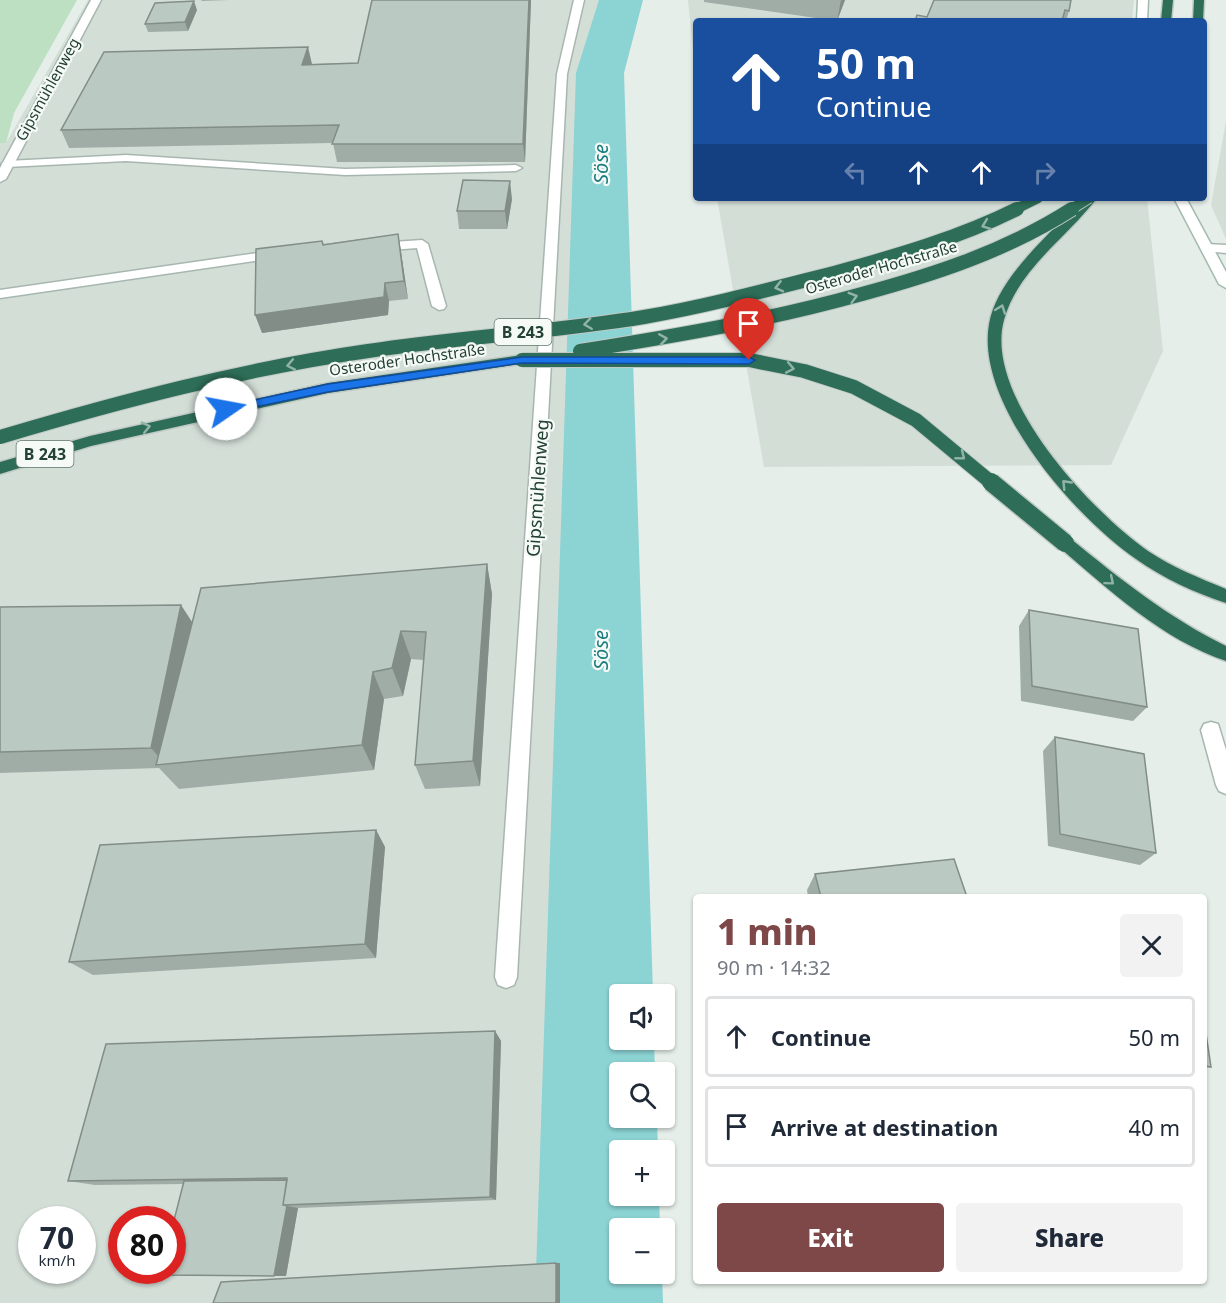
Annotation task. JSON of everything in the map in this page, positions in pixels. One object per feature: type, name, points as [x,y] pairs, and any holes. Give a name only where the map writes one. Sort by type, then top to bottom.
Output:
[{"type":"highway","points":[[1166,18],[1168,0]]},
{"type":"highway","points":[[1198,18],[1199,0]]},
{"type":"highway","name":"Osteroder Hochstraße","points":[[0,437],[131,399],[287,366],[388,348],[577,326],[700,307],[927,247],[993,222],[1032,201]]},
{"type":"highway","name":"Osteroder Hochstraße","points":[[0,468],[90,441],[328,388],[699,333],[888,287],[1001,249],[1046,226],[1085,201]]},
{"type":"highway","points":[[1087,201],[1023,270],[1005,299],[996,325],[997,356],[1006,386],[1023,424],[1054,471],[1107,526],[1155,563],[1189,581],[1226,596]]},
{"type":"highway","points":[[522,360],[749,360],[804,371],[854,387],[916,420],[1134,601],[1189,637],[1226,654]]},
{"type":"street","name":"Gipsmühlenweg","points":[[0,179],[6,157],[96,0]]},
{"type":"street","name":"Gipsmühlenweg","points":[[506,977],[562,74],[579,0]]},
{"type":"street","points":[[1142,18],[1143,0]]},
{"type":"street","points":[[6,157],[126,158],[345,172],[516,168]]},
{"type":"street","points":[[1182,201],[1226,285]]},
{"type":"street","points":[[366,248],[422,244],[439,306]]},
{"type":"street","points":[[1206,248],[1226,249]]},
{"type":"street","points":[[0,294],[287,253]]},
{"type":"street","points":[[1211,730],[1226,785]]},
{"type":"shaded area","points":[[88,0],[608,0],[587,69],[560,1303],[0,1303],[0,143],[6,143]]},
{"type":"shaded area","points":[[688,0],[1134,0],[1132,18],[693,18],[693,49]]},
{"type":"shaded area","points":[[1226,121],[1226,239],[1211,205]]},
{"type":"shaded area","points":[[718,201],[1147,201],[1163,351],[1111,465],[764,467]]},
{"type":"green space","points":[[0,0],[77,0],[14,113],[6,143],[0,143]]},
{"type":"building","points":[[372,0],[529,0],[523,144],[332,144],[339,125],[61,130],[104,52],[308,47],[302,65],[358,63]]},
{"type":"building","points":[[934,0],[1071,0],[1069,11],[1065,10],[1063,18],[916,18],[917,15],[927,17]]},
{"type":"building","points":[[194,1],[185,22],[145,24],[155,3]]},
{"type":"building","points":[[463,180],[510,181],[505,211],[457,211]]},
{"type":"building","points":[[398,234],[404,281],[385,283],[384,297],[255,315],[256,249],[322,241],[323,245]]},
{"type":"building","points":[[487,564],[473,761],[415,765],[426,632],[401,631],[392,668],[373,672],[362,745],[156,765],[201,588]]},
{"type":"building","points":[[181,605],[151,748],[0,752],[0,607]]},
{"type":"building","points":[[1029,610],[1138,629],[1147,707],[1032,686]]},
{"type":"building","points":[[1055,737],[1144,754],[1156,853],[1060,834]]},
{"type":"building","points":[[376,830],[365,944],[69,962],[100,845]]},
{"type":"building","points":[[954,859],[966,894],[820,894],[815,874]]},
{"type":"building","points":[[495,1031],[490,1197],[283,1205],[287,1178],[68,1181],[106,1044]]},
{"type":"building","points":[[1207,1040],[1211,1067],[1207,1066]]},
{"type":"building","points":[[287,1180],[283,1205],[287,1206],[274,1276],[186,1275],[186,1206],[178,1206],[184,1181]]},
{"type":"building","points":[[556,1263],[556,1303],[213,1303],[221,1282]]},
{"type":"waterway","name":"Söse","points":[[599,1303],[600,73],[621,0]]},
{"type":"route","points":[[226,409],[328,388],[522,360],[749,360]]}]
